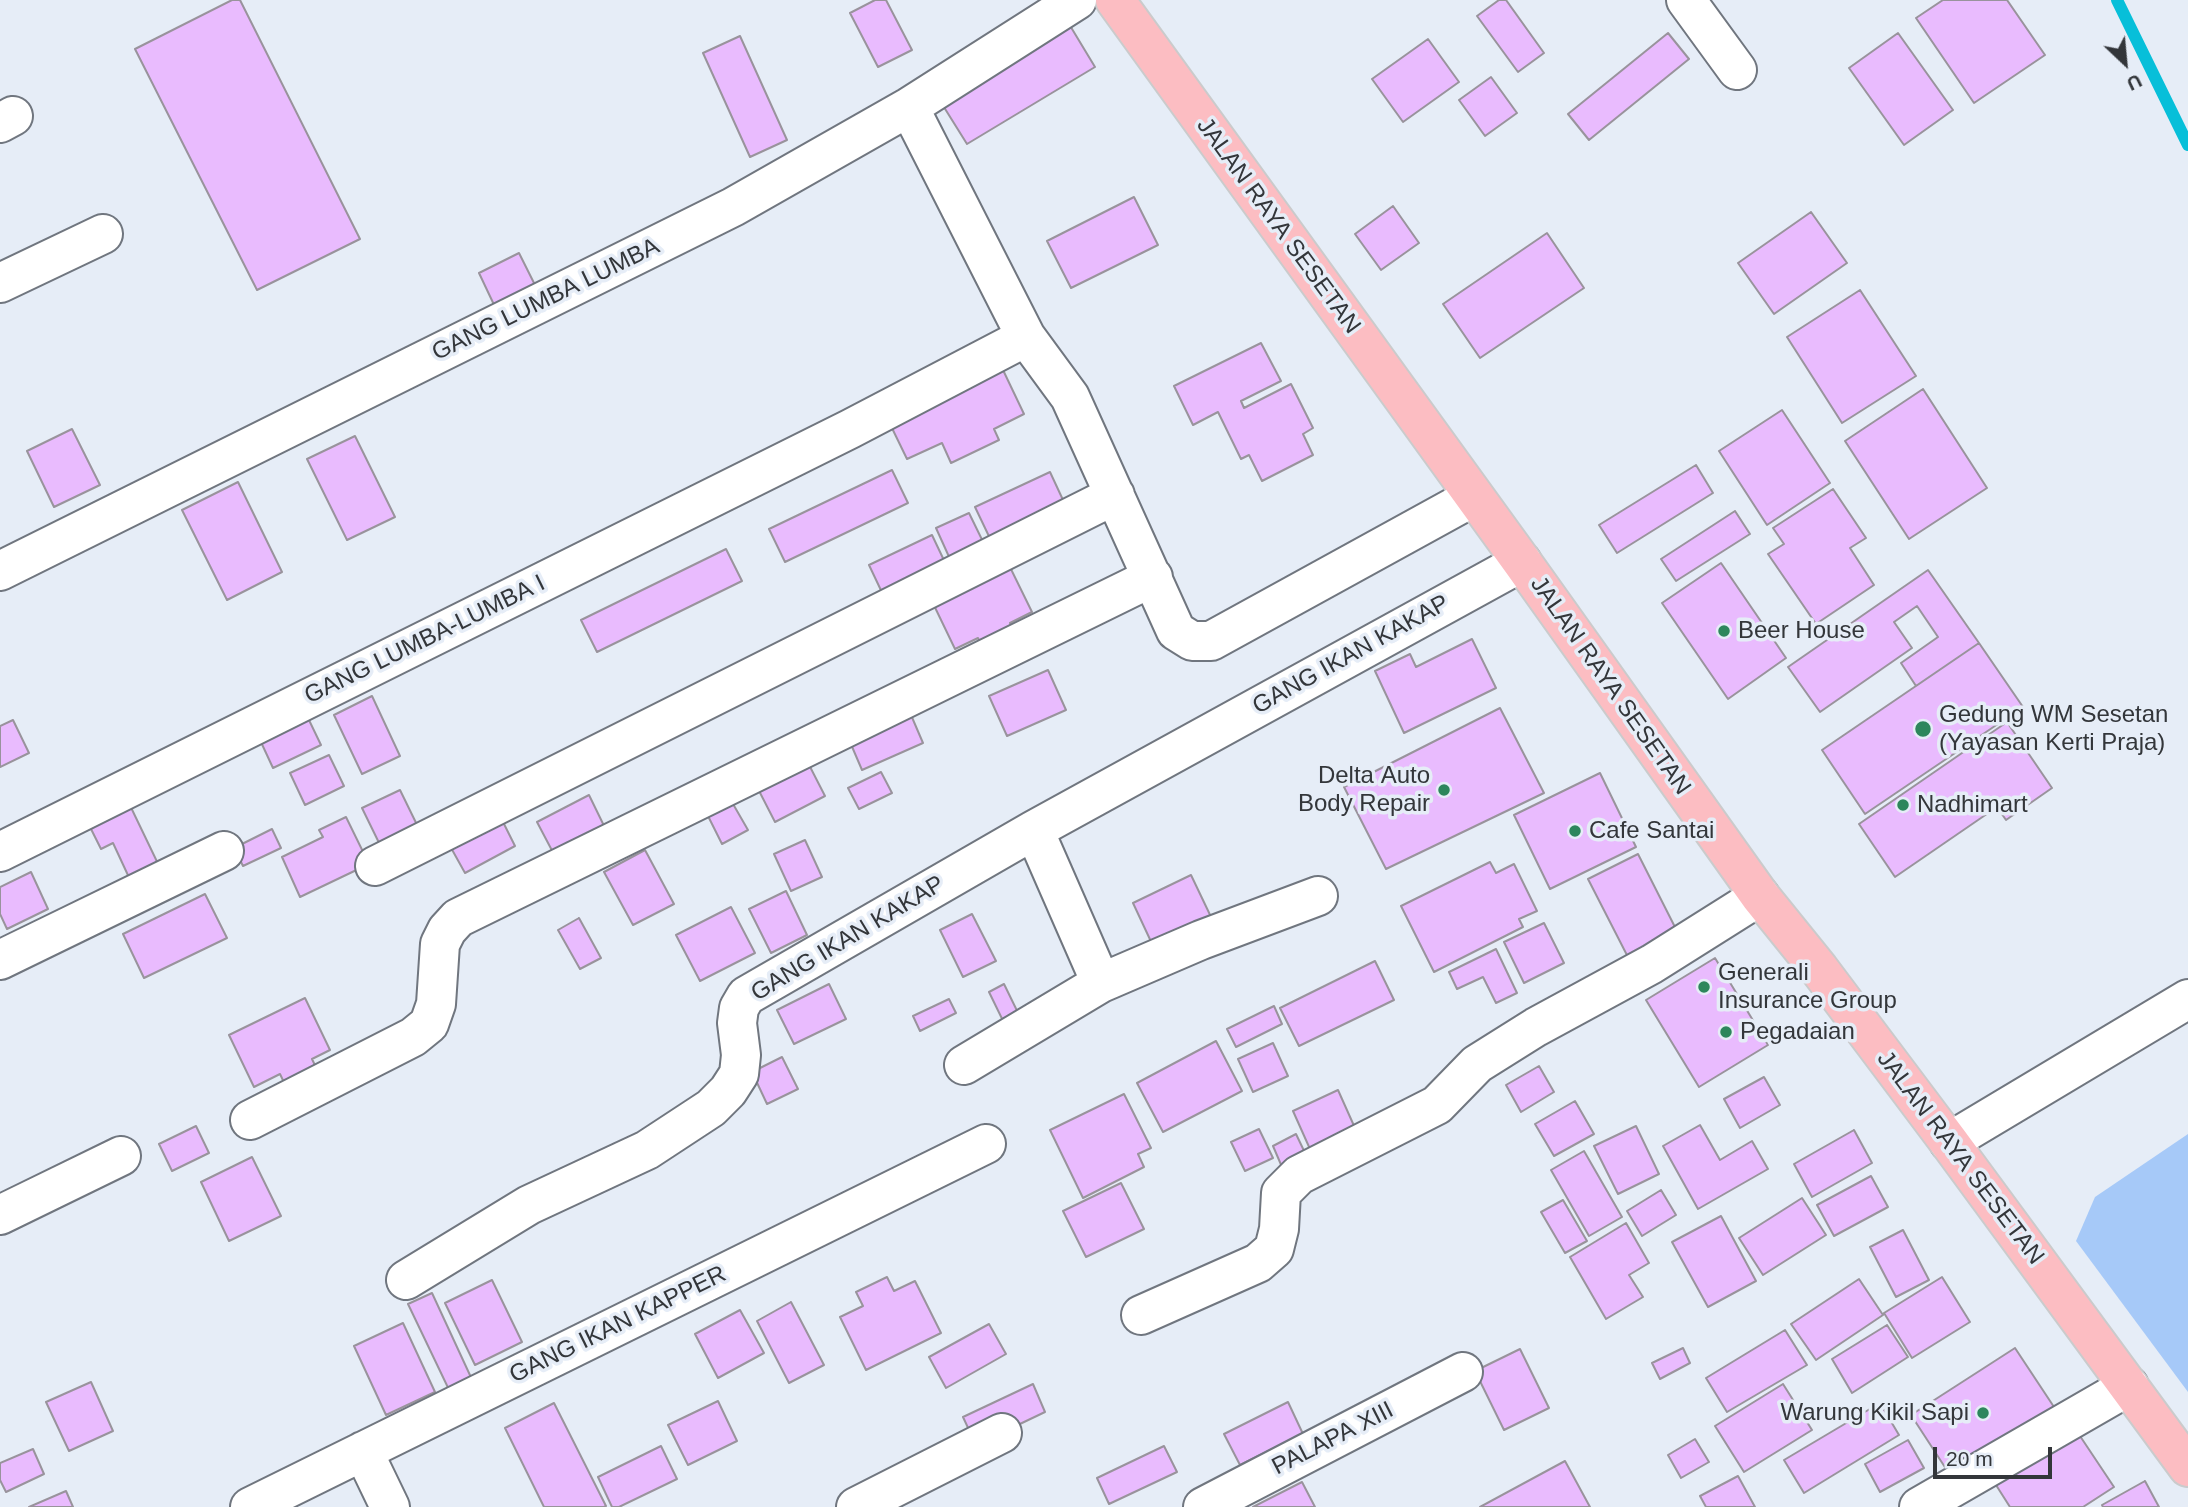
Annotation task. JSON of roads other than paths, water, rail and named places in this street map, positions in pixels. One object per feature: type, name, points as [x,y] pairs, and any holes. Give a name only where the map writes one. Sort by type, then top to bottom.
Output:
[{"type":"main road","name":"JALAN RAYA SESETAN","points":[[1115,0],[1522,562],[1760,897],[1819,969],[1950,1142],[2188,1467]]},
{"type":"street","name":"GANG LUMBA LUMBA","points":[[0,571],[733,207],[909,107],[1077,0]]},
{"type":"street","points":[[1686,0],[1738,70]]},
{"type":"street","points":[[909,107],[1026,337],[1070,397],[1176,631],[1192,641],[1210,641],[1473,497]]},
{"type":"street","points":[[3,273],[103,234]]},
{"type":"street","name":"GANG LUMBA-LUMBA I","points":[[0,852],[850,429],[1026,337]]},
{"type":"street","points":[[375,866],[1115,495]]},
{"type":"street","name":"GANG IKAN KAKAP","points":[[406,1280],[528,1205],[647,1150],[711,1108],[728,1091],[739,1074],[741,1055],[737,1023],[739,1008],[747,996],[1034,830],[1522,562]]},
{"type":"street","points":[[250,1121],[413,1037],[429,1024],[436,1004],[440,944],[447,930],[458,918],[1153,577]]},
{"type":"street","points":[[1034,830],[1101,983]]},
{"type":"street","points":[[0,960],[224,852]]},
{"type":"street","points":[[964,1065],[1101,983],[1201,940],[1318,896]]},
{"type":"street","points":[[1142,1315],[1258,1263],[1274,1249],[1279,1229],[1281,1193],[1299,1175],[1437,1105],[1477,1064],[1536,1027],[1652,964],[1760,897]]},
{"type":"street","points":[[1950,1142],[2188,999]]},
{"type":"street","name":"GANG IKAN KAPPER","points":[[250,1507],[986,1144]]},
{"type":"street","points":[[0,1215],[121,1156]]},
{"type":"street","name":"PALAPA XIII","points":[[1203,1507],[1463,1372]]},
{"type":"street","points":[[1919,1507],[2129,1386]]},
{"type":"street","points":[[856,1507],[1002,1433]]},
{"type":"street","points":[[363,1451],[390,1507]]},
{"type":"waterway","points":[[2117,0],[2188,145]]},
{"type":"place","name":"Beer House","points":[[1724,631]]},
{"type":"place","name":"Gedung WM Sesetan (Yayasan Kerti Praja)","points":[[1923,729]]},
{"type":"place","name":"Delta Auto Body Repair","points":[[1444,790]]},
{"type":"place","name":"Nadhimart","points":[[1903,805]]},
{"type":"place","name":"Cafe Santai","points":[[1575,831]]},
{"type":"place","name":"Generali Insurance Group","points":[[1704,987]]},
{"type":"place","name":"Pegadaian","points":[[1726,1032]]},
{"type":"place","name":"Warung Kikil Sapi","points":[[1983,1413]]}]
